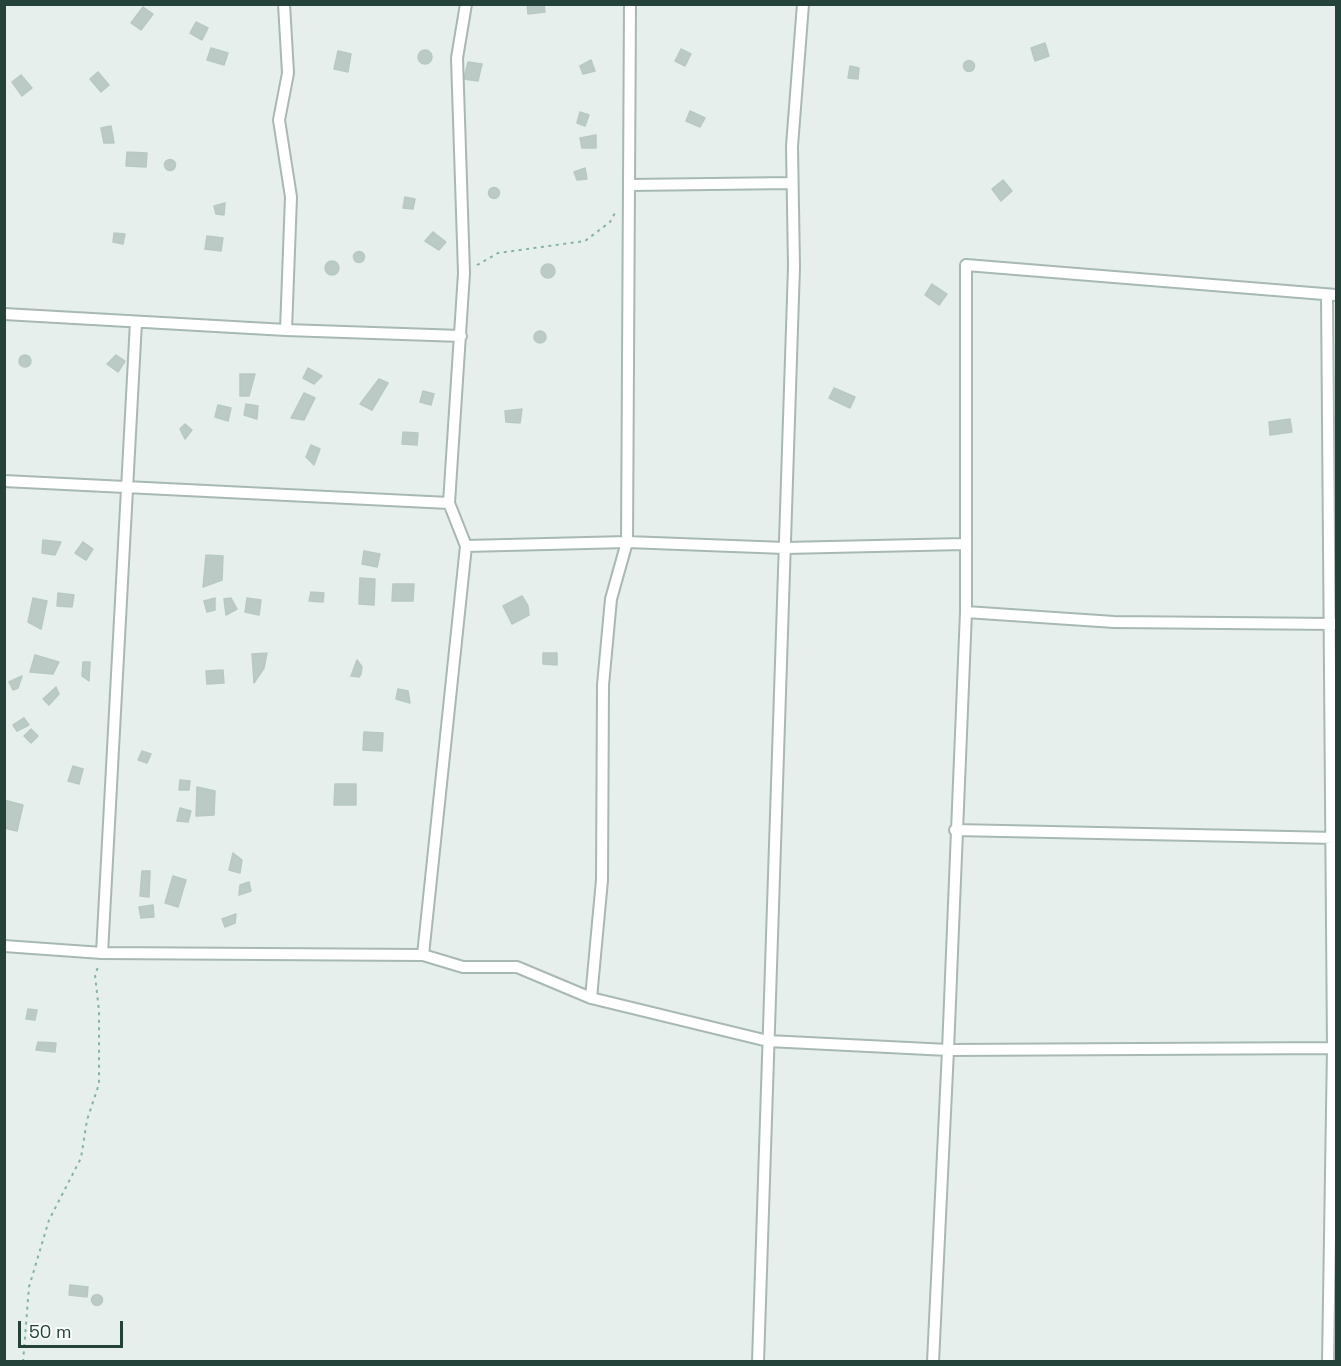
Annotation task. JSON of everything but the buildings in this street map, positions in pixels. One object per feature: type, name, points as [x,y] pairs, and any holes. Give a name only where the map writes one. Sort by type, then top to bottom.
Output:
[{"type":"street","points":[[284,4],[288,73],[279,120],[291,197],[286,330]]},
{"type":"street","points":[[423,955],[466,546],[449,503],[464,273],[457,58],[465,4]]},
{"type":"street","points":[[591,998],[602,880],[603,685],[611,599],[627,542],[630,4]]},
{"type":"street","points":[[758,1362],[794,267],[792,146],[803,4]]},
{"type":"street","points":[[629,185],[792,183]]},
{"type":"street","points":[[933,1362],[966,612],[964,544],[966,265],[1332,295],[1335,1048],[1328,1362]]},
{"type":"street","points":[[4,314],[286,330],[461,336]]},
{"type":"street","points":[[102,953],[136,322]]},
{"type":"street","points":[[4,482],[449,503]]},
{"type":"street","points":[[466,546],[627,542],[784,549],[964,544]]},
{"type":"street","points":[[966,612],[1114,622],[1333,624]]},
{"type":"street","points":[[955,830],[1334,838]]},
{"type":"street","points":[[4,946],[102,953],[423,955],[464,966],[517,967],[591,998],[768,1041],[948,1050],[1335,1048]]},
{"type":"path","points":[[464,273],[498,253],[585,241],[610,222],[629,185]]},
{"type":"path","points":[[23,1362],[29,1287],[49,1220],[81,1158],[87,1120],[99,1083],[99,1011],[95,975],[102,953]]}]
